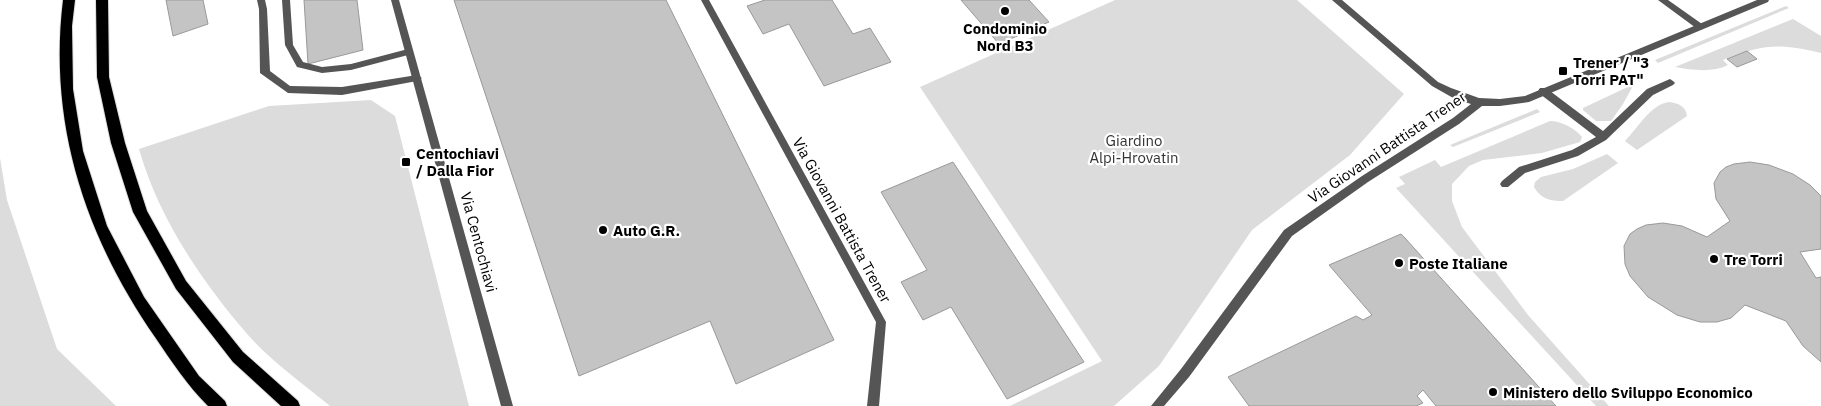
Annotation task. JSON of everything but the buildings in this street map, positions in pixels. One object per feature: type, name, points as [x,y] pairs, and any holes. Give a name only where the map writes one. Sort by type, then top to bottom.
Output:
[{"type":"highway","points":[[69,0],[66,26],[66,89],[76,151],[100,227],[139,302],[194,381],[219,406]]},
{"type":"highway","points":[[102,0],[103,77],[118,143],[140,212],[180,285],[238,357],[292,406]]},
{"type":"street","points":[[261,0],[263,9],[265,74],[288,89],[342,91],[416,78]]},
{"type":"street","points":[[286,0],[290,45],[300,65],[322,70],[351,68],[408,52]]},
{"type":"street","name":"Via Centochiavi","points":[[395,0],[507,406]]},
{"type":"street","name":"Via Giovanni Battista Trener","points":[[706,0],[881,322],[873,406]]},
{"type":"street","points":[[1336,0],[1435,84],[1454,95],[1479,103]]},
{"type":"street","points":[[1662,0],[1699,26]]},
{"type":"street","name":"Via Giovanni Battista Trener","points":[[1157,406],[1185,373],[1288,233],[1365,179],[1456,121],[1479,103],[1499,103],[1526,99],[1765,0]]},
{"type":"street","points":[[1505,184],[1522,170],[1575,154],[1603,137],[1650,92],[1670,83]]},
{"type":"street","points":[[1544,91],[1603,137]]},
{"type":"green space","name":"Giardino Alpi-Hrovatin","points":[[1115,0],[1297,0],[1404,94],[1350,155],[1252,230],[1159,366],[1114,406],[1010,406],[1102,361],[920,87]]},
{"type":"green space","points":[[1786,6],[1789,8],[1658,63],[1655,60]]},
{"type":"green space","points":[[1793,19],[1821,36],[1821,53],[1783,47],[1761,48],[1723,60],[1728,65],[1722,68],[1695,70],[1675,67]]},
{"type":"green space","points":[[1634,84],[1611,121],[1596,121],[1583,110],[1583,108]]},
{"type":"green space","points":[[371,100],[395,116],[469,406],[330,406],[266,353],[248,335],[214,293],[183,248],[170,224],[147,174],[139,149],[269,106]]},
{"type":"green space","points":[[1669,102],[1681,106],[1687,116],[1637,150],[1625,141],[1650,112],[1656,107]]},
{"type":"green space","points":[[1537,109],[1540,112],[1453,147],[1450,145]]},
{"type":"green space","points":[[1550,121],[1572,128],[1582,137],[1580,142],[1542,153],[1483,160],[1469,166],[1452,184],[1452,201],[1462,227],[1528,315],[1609,406],[1596,406],[1396,188],[1405,184],[1399,177],[1435,160],[1441,167]]},
{"type":"green space","points":[[1607,154],[1618,163],[1563,201],[1546,198],[1534,187],[1535,182],[1541,177],[1573,169]]},
{"type":"green space","points":[[0,158],[7,200],[57,349],[116,406],[0,406]]},
{"type":"place","name":"Condominio Nord B3","points":[[1005,11]]},
{"type":"place","name":"Trener / \"3 Torri PAT\"","points":[[1563,71]]},
{"type":"place","name":"Centochiavi / Dalla Fior","points":[[406,162]]},
{"type":"place","name":"Auto G.R.","points":[[603,230]]},
{"type":"place","name":"Tre Torri","points":[[1714,259]]},
{"type":"place","name":"Poste Italiane","points":[[1399,263]]},
{"type":"place","name":"Ministero dello Sviluppo Economico","points":[[1493,392]]}]
